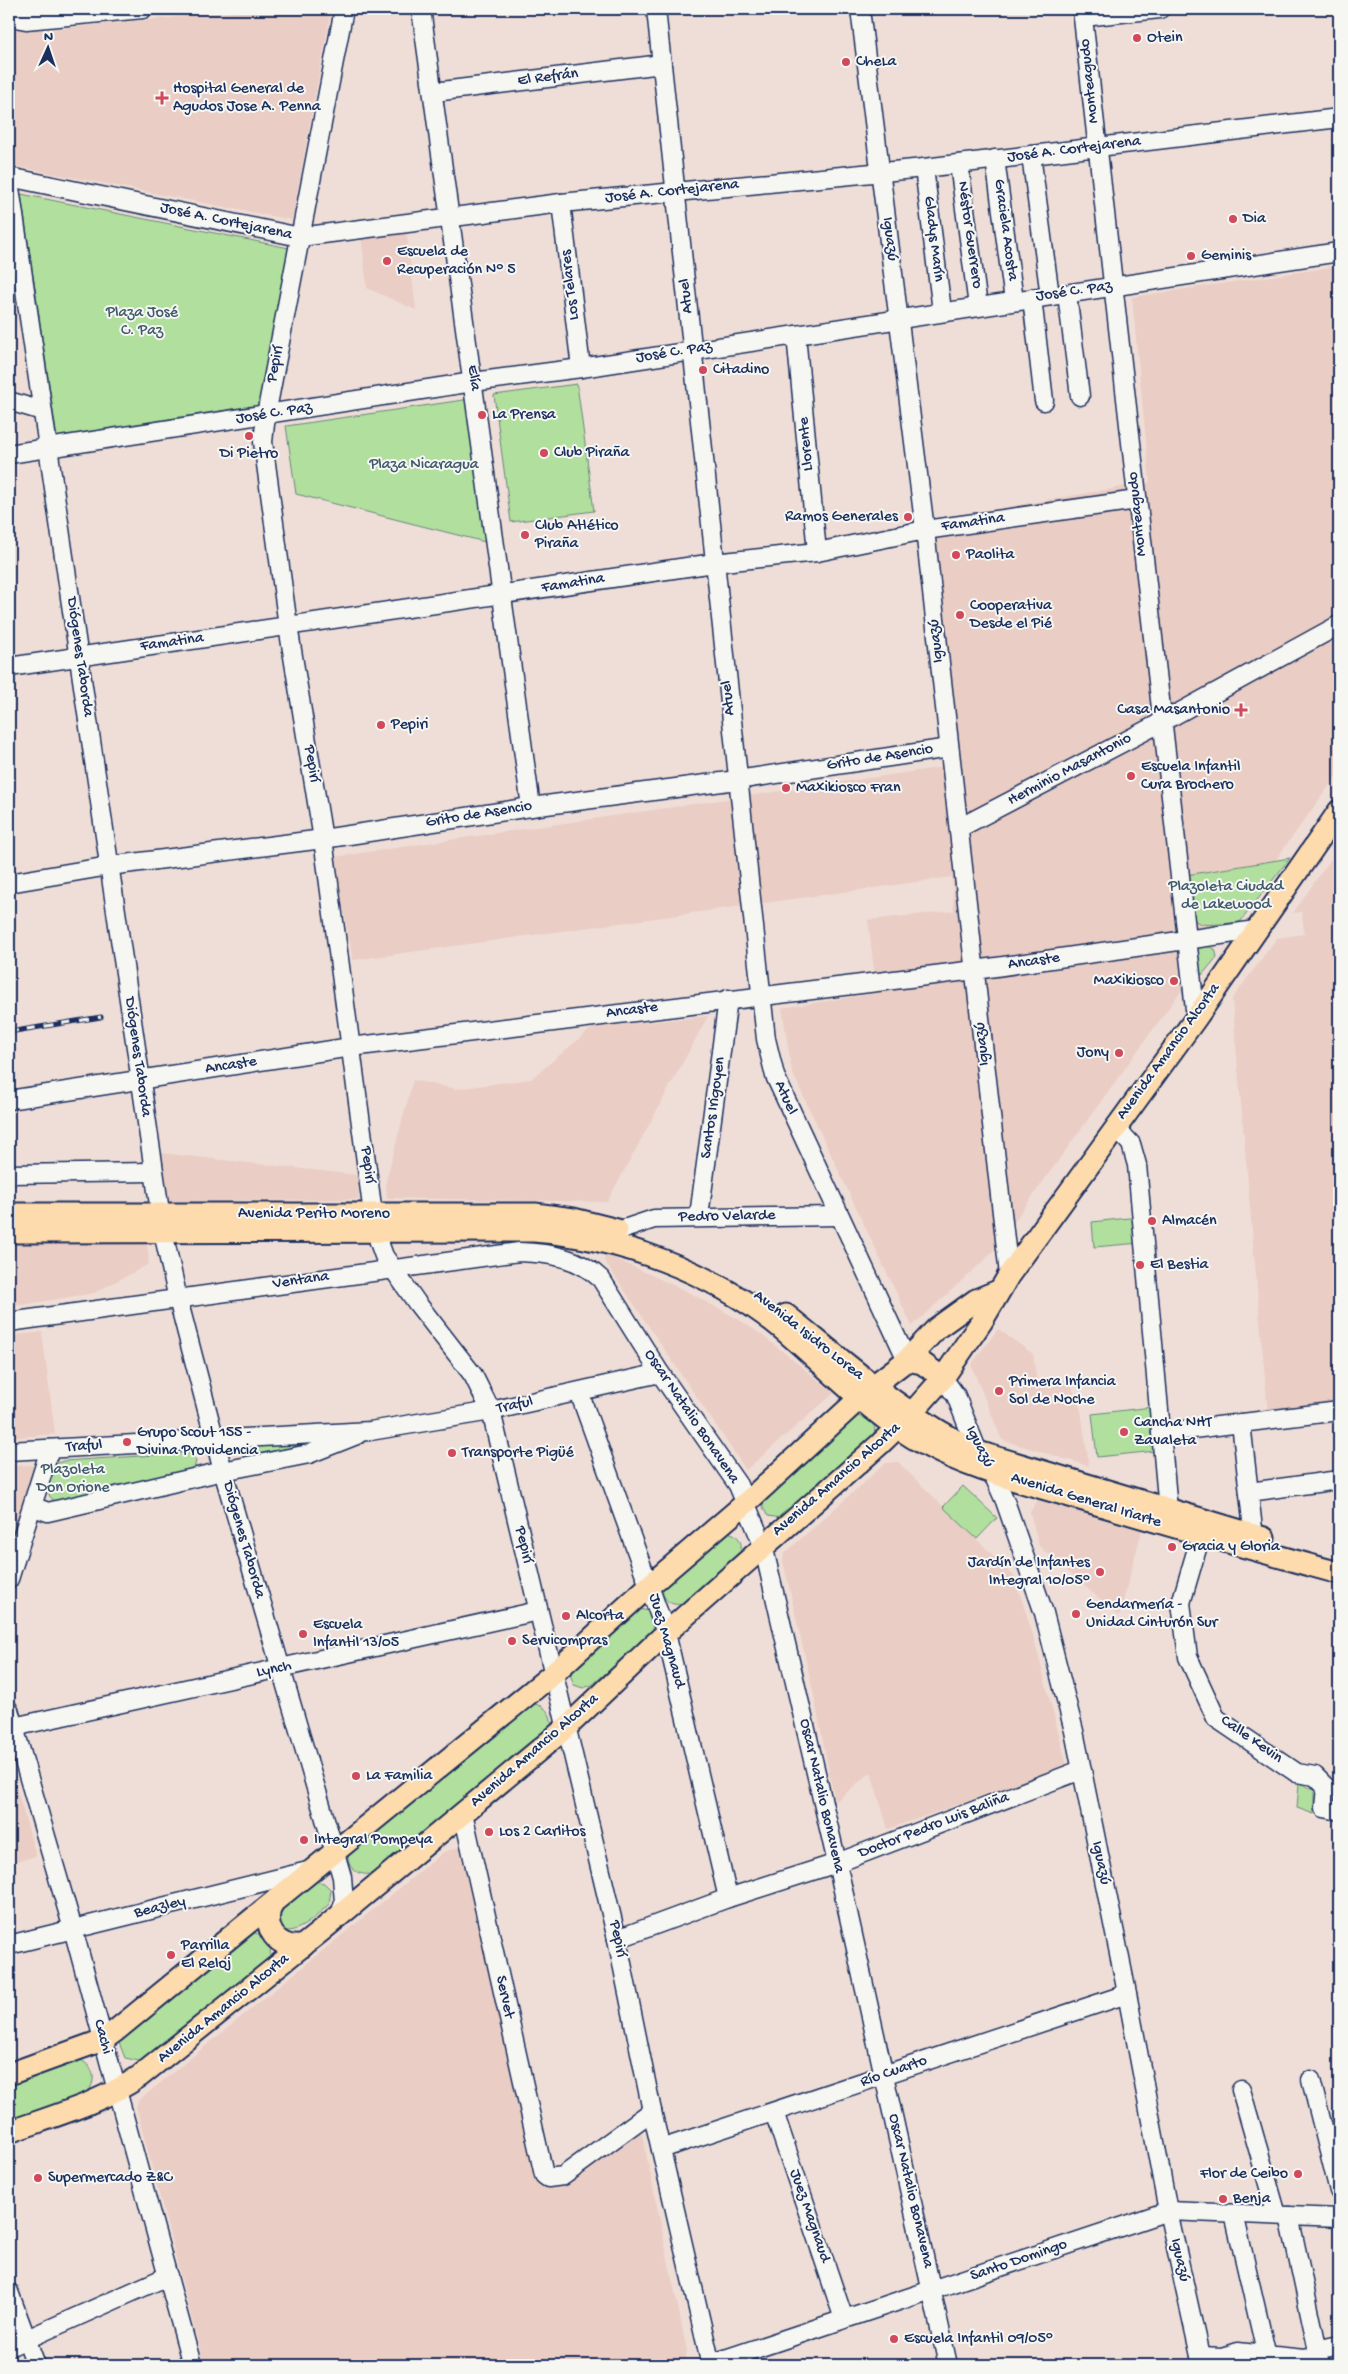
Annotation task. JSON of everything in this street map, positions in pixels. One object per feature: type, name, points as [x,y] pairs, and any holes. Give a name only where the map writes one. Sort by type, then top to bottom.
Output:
[{"type":"main road","name":"Avenida Amancio Alcorta","points":[[9,2132],[117,2091],[140,2076],[303,1946],[568,1726],[763,1545],[905,1421],[942,1378],[982,1321],[1004,1283],[1196,1018],[1339,811]]},
{"type":"main road","name":"Avenida Perito Moreno","points":[[9,1214],[162,1223]]},
{"type":"main road","name":"Avenida Perito Moreno","points":[[9,1232],[162,1223],[374,1222],[618,1238]]},
{"type":"main road","name":"Avenida Isidro Lorea","points":[[618,1238],[662,1246],[738,1283],[784,1314],[866,1392],[905,1421]]},
{"type":"main road","points":[[9,2074],[103,2040],[554,1673],[650,1585],[747,1502],[866,1392],[907,1360],[937,1328],[1004,1283]]},
{"type":"main road","points":[[907,1360],[922,1363],[942,1378]]},
{"type":"main road","name":"Avenida General Iriarte","points":[[905,1421],[978,1452],[1169,1518],[1201,1535],[1254,1542],[1339,1558]]},
{"type":"main road","name":"Avenida General Iriarte","points":[[905,1421],[944,1454],[992,1472],[1254,1542],[1339,1573]]},
{"type":"main road","points":[[272,1904],[267,1920],[273,1935],[286,1945],[303,1946]]},
{"type":"street","points":[[9,17],[32,19],[143,9]]},
{"type":"street","name":"Pepirí","points":[[344,9],[266,415],[263,442],[288,626],[323,839],[374,1222],[384,1256],[473,1376],[492,1411],[617,1939],[652,2110],[709,2364]]},
{"type":"street","name":"Elía","points":[[421,9],[532,807]]},
{"type":"street","name":"Atuel","points":[[656,9],[737,780],[767,1046],[775,1076],[907,1360]]},
{"type":"street","name":"Iguazú","points":[[860,9],[925,530],[959,828],[975,970],[1004,1283]]},
{"type":"street","points":[[1083,13],[1160,9]]},
{"type":"street","name":"Monteagudo","points":[[1083,13],[1196,1018]]},
{"type":"street","name":"El Refrán","points":[[434,92],[662,64]]},
{"type":"street","name":"José A. Cortejarena","points":[[9,177],[300,237],[561,203],[924,168],[1339,118]]},
{"type":"street","points":[[1032,155],[1080,396]]},
{"type":"street","name":"Graciela Acosta","points":[[995,159],[1014,301]]},
{"type":"street","name":"Néstor Guerrero","points":[[959,164],[978,306]]},
{"type":"street","name":"Gladys Marín","points":[[924,168],[942,311]]},
{"type":"street","name":"Diógenes Taborda","points":[[9,181],[12,237],[49,448],[162,1223],[178,1299],[214,1439],[344,1886],[344,1902],[340,1915]]},
{"type":"street","name":"Los Telares","points":[[561,203],[581,368]]},
{"type":"street","name":"José C. Paz","points":[[9,454],[473,382],[581,368],[942,311],[1339,252]]},
{"type":"street","points":[[1032,298],[1044,402]]},
{"type":"street","name":"Llorente","points":[[796,335],[817,552]]},
{"type":"street","points":[[9,401],[42,411]]},
{"type":"street","name":"Famatina","points":[[9,667],[714,563],[817,552],[925,530],[1137,500]]},
{"type":"street","name":"Herminio Masantonio","points":[[959,828],[1162,722],[1339,625]]},
{"type":"street","name":"Grito de Asencio","points":[[9,883],[109,866],[323,839],[532,807],[737,780],[949,748]]},
{"type":"street","name":"Ancaste","points":[[9,1100],[351,1047],[975,970],[1256,930]]},
{"type":"street","name":"Santos Irigoyen","points":[[699,1216],[728,999]]},
{"type":"street","points":[[1116,1127],[1131,1144],[1137,1164],[1169,1518]]},
{"type":"street","points":[[9,1174],[154,1172]]},
{"type":"street","name":"Pedro Velarde","points":[[618,1238],[654,1219],[699,1216],[839,1216]]},
{"type":"street","name":"Ventana","points":[[9,1322],[519,1252],[557,1255],[572,1259],[591,1270]]},
{"type":"street","name":"Oscar Natalio Bonavena","points":[[591,1270],[601,1279],[660,1374],[738,1485],[747,1502],[763,1545],[837,1863],[948,2365]]},
{"type":"street","name":"Traful","points":[[9,1451],[370,1431],[492,1411],[660,1374]]},
{"type":"street","name":"Iguazú","points":[[942,1378],[956,1396],[978,1452],[992,1472],[1016,1529],[1044,1613],[1074,1730],[1168,2211],[1201,2360]]},
{"type":"street","name":"Juez Magnaud","points":[[579,1392],[666,1633],[728,1898]]},
{"type":"street","points":[[1161,1433],[1339,1411]]},
{"type":"street","points":[[1241,1423],[1254,1542]]},
{"type":"street","name":"Traful","points":[[34,1507],[48,1512],[223,1471],[309,1454],[370,1431]]},
{"type":"street","points":[[9,1579],[34,1507],[50,1449]]},
{"type":"street","points":[[1249,1492],[1339,1480]]},
{"type":"street","name":"Calle Kevin","points":[[1201,1535],[1181,1603],[1188,1657],[1216,1718],[1298,1773],[1315,1776],[1326,1787],[1332,1810]]},
{"type":"street","name":"Lynch","points":[[10,1722],[280,1669],[538,1611]]},
{"type":"street","name":"Cachi","points":[[10,1722],[73,1929],[192,2365]]},
{"type":"street","name":"Doctor Pedro Luis Baliña","points":[[617,1939],[728,1898],[837,1863],[1081,1770]]},
{"type":"street","name":"Servet","points":[[463,1813],[544,2174],[548,2178],[563,2176],[652,2110]]},
{"type":"street","name":"Beazley","points":[[9,1946],[312,1870]]},
{"type":"street","name":"Río Cuarto","points":[[661,2149],[1127,1994]]},
{"type":"street","points":[[1311,2080],[1339,2191]]},
{"type":"street","points":[[1241,2090],[1283,2216],[1319,2357]]},
{"type":"street","name":"Juez Magnaud","points":[[774,2112],[844,2319]]},
{"type":"street","name":"Santo Domingo","points":[[709,2364],[1168,2211],[1339,2218]]},
{"type":"street","points":[[1234,2214],[1268,2359]]},
{"type":"street","points":[[9,2347],[168,2276]]},
{"type":"street","points":[[9,2292],[36,2365]]},
{"type":"street","points":[[1201,2360],[1223,2357],[1238,2352],[1268,2359],[1304,2359],[1319,2357],[1339,2345]]},
{"type":"shaded area","name":"Hospital General de Agudos Jose A. Penna","points":[[262,9],[331,10],[292,220],[9,165],[9,28],[45,30]]},
{"type":"shaded area","name":"Escuela de Recuperación N° 5","points":[[406,229],[416,310],[367,288],[361,234]]},
{"type":"shaded area","points":[[1339,266],[1339,772],[990,1255],[912,1326],[792,1072],[782,1008],[877,993],[868,920],[954,911],[952,877],[353,960],[334,857],[944,767],[921,522],[1150,482],[1132,297]]},
{"type":"shaded area","points":[[1338,849],[1339,1404],[1268,1414],[1232,999],[1277,938],[1304,934],[1302,912],[1293,913]]},
{"type":"shaded area","points":[[708,1016],[607,1202],[387,1198],[386,1181],[413,1080],[455,1089],[531,1079],[592,1028]]},
{"type":"shaded area","points":[[160,1153],[357,1175],[359,1199],[169,1201]]},
{"type":"shaded area","points":[[147,1243],[149,1264],[94,1293],[9,1307],[9,1245]]},
{"type":"shaded area","points":[[607,1255],[686,1291],[738,1319],[762,1335],[834,1393],[746,1470],[604,1260]]},
{"type":"shaded area","points":[[998,1329],[1033,1354],[1037,1382],[1069,1379],[1081,1411],[1089,1466],[1002,1440],[971,1365]]},
{"type":"shaded area","points":[[42,1332],[55,1434],[9,1438],[9,1341],[17,1335]]},
{"type":"shaded area","points":[[898,1462],[1014,1576],[1033,1635],[1067,1766],[888,1829],[871,1772],[835,1802],[813,1691],[783,1561],[784,1554],[886,1463]]},
{"type":"shaded area","points":[[32,1465],[36,1475],[9,1557],[9,1466]]},
{"type":"shaded area","name":"Jardín de Infantes Integral 10/05°","points":[[1038,1500],[1142,1530],[1119,1616],[1039,1546],[1030,1512]]},
{"type":"shaded area","points":[[16,1786],[36,1856],[9,1863],[9,1787]]},
{"type":"shaded area","points":[[459,1847],[537,2176],[542,2180],[636,2130],[642,2134],[687,2351],[685,2362],[680,2365],[204,2365],[136,2106],[138,2101],[444,1852]]},
{"type":"green space","name":"Plaza José C. Paz","points":[[21,194],[289,248],[258,406],[57,438]]},
{"type":"green space","name":"Club Piraña","points":[[577,384],[594,511],[511,522],[494,395]]},
{"type":"green space","name":"Plaza Nicaragua","points":[[477,398],[489,543],[296,494],[286,426]]},
{"type":"green space","name":"Plazoleta Ciudad de Lakewood","points":[[1290,858],[1240,922],[1209,924],[1195,920],[1190,905],[1186,875]]},
{"type":"green space","name":"Plazoleta Ciudad de Lakewood","points":[[1206,945],[1215,949],[1217,957],[1202,975],[1199,970],[1196,947]]},
{"type":"green space","points":[[1138,1217],[1140,1243],[1094,1247],[1092,1222]]},
{"type":"green space","name":"Cancha NHT Zavaleta","points":[[1152,1407],[1156,1451],[1097,1457],[1092,1414]]},
{"type":"green space","points":[[858,1416],[872,1420],[875,1429],[873,1438],[781,1518],[768,1516],[763,1508],[763,1499]]},
{"type":"green space","points":[[303,1441],[306,1444],[304,1448],[248,1460],[244,1456],[243,1451],[246,1446]]},
{"type":"green space","name":"Plazoleta Don Orione","points":[[187,1453],[192,1455],[196,1461],[194,1470],[59,1502],[53,1500],[48,1492],[49,1481],[55,1464],[63,1461]]},
{"type":"green space","points":[[963,1486],[997,1518],[977,1539],[943,1507]]},
{"type":"green space","points":[[724,1532],[733,1534],[741,1542],[739,1555],[685,1602],[676,1604],[668,1601],[663,1595],[663,1585]]},
{"type":"green space","points":[[639,1609],[649,1611],[656,1627],[654,1632],[592,1685],[583,1688],[574,1685],[569,1672]]},
{"type":"green space","points":[[528,1703],[546,1709],[550,1717],[551,1727],[376,1872],[365,1874],[352,1868],[348,1858],[349,1852]]},
{"type":"green space","points":[[1299,1783],[1314,1790],[1314,1814],[1297,1808]]},
{"type":"green space","points":[[314,1881],[324,1883],[331,1890],[329,1904],[313,1919],[299,1928],[285,1931],[279,1929],[275,1912]]},
{"type":"green space","points":[[249,1932],[260,1935],[268,1941],[270,1956],[268,1962],[144,2062],[125,2058],[118,2040]]},
{"type":"green space","points":[[78,2059],[88,2065],[93,2073],[92,2083],[87,2093],[9,2124],[9,2082]]},
{"type":"green space","points":[[1339,2348],[1339,2365],[1326,2365],[1323,2352]]},
{"type":"railway","points":[[9,1032],[101,1017]]},
{"type":"place","name":"Otein","points":[[1137,38]]},
{"type":"place","name":"CheLa","points":[[846,62]]},
{"type":"place","name":"Hospital General de Agudos Jose A. Penna","points":[[162,98]]},
{"type":"place","name":"Dia","points":[[1233,219]]},
{"type":"place","name":"Geminis","points":[[1191,256]]},
{"type":"place","name":"Escuela de Recuperación N° 5","points":[[387,261]]},
{"type":"place","name":"Citadino","points":[[703,370]]},
{"type":"place","name":"La Prensa","points":[[482,415]]},
{"type":"place","name":"Di Pietro","points":[[249,436]]},
{"type":"place","name":"Club Piraña","points":[[544,453]]},
{"type":"place","name":"Ramos Generales","points":[[908,517]]},
{"type":"place","name":"Club Atlético Piraña","points":[[525,535]]},
{"type":"place","name":"Paolita","points":[[956,555]]},
{"type":"place","name":"Cooperativa Desde el Pié","points":[[960,615]]},
{"type":"place","name":"Casa Masantonio","points":[[1241,710]]},
{"type":"place","name":"Pepiri","points":[[381,725]]},
{"type":"place","name":"Escuela Infantil Cura Brochero","points":[[1131,776]]},
{"type":"place","name":"Maxikiosco Fran","points":[[786,788]]},
{"type":"place","name":"Maxikiosco","points":[[1174,981]]},
{"type":"place","name":"Jony","points":[[1119,1053]]},
{"type":"place","name":"Almacén","points":[[1152,1221]]},
{"type":"place","name":"El Bestia","points":[[1140,1265]]},
{"type":"place","name":"Primera Infancia Sol de Noche","points":[[999,1391]]},
{"type":"place","name":"Cancha NHT Zavaleta","points":[[1124,1432]]},
{"type":"place","name":"Grupo Scout 155 - Divina Providencia","points":[[127,1442]]},
{"type":"place","name":"Transporte Pigüé","points":[[452,1453]]},
{"type":"place","name":"Gracia y Gloria","points":[[1172,1547]]},
{"type":"place","name":"Jardín de Infantes Integral 10/05°","points":[[1100,1572]]},
{"type":"place","name":"Gendarmería - Unidad Cinturón Sur","points":[[1076,1614]]},
{"type":"place","name":"Alcorta","points":[[566,1616]]},
{"type":"place","name":"Escuela Infantil 13/05","points":[[303,1634]]},
{"type":"place","name":"Servicompras","points":[[512,1641]]},
{"type":"place","name":"La Familia","points":[[356,1776]]},
{"type":"place","name":"Los 2 Carlitos","points":[[489,1832]]},
{"type":"place","name":"Integral Pompeya","points":[[304,1840]]},
{"type":"place","name":"Parrilla El Reloj","points":[[171,1955]]},
{"type":"place","name":"Flor de Ceibo","points":[[1298,2174]]},
{"type":"place","name":"Supermercado Z&C","points":[[38,2178]]},
{"type":"place","name":"Benja","points":[[1223,2199]]},
{"type":"place","name":"Escuela Infantil 09/05°","points":[[894,2339]]}]
